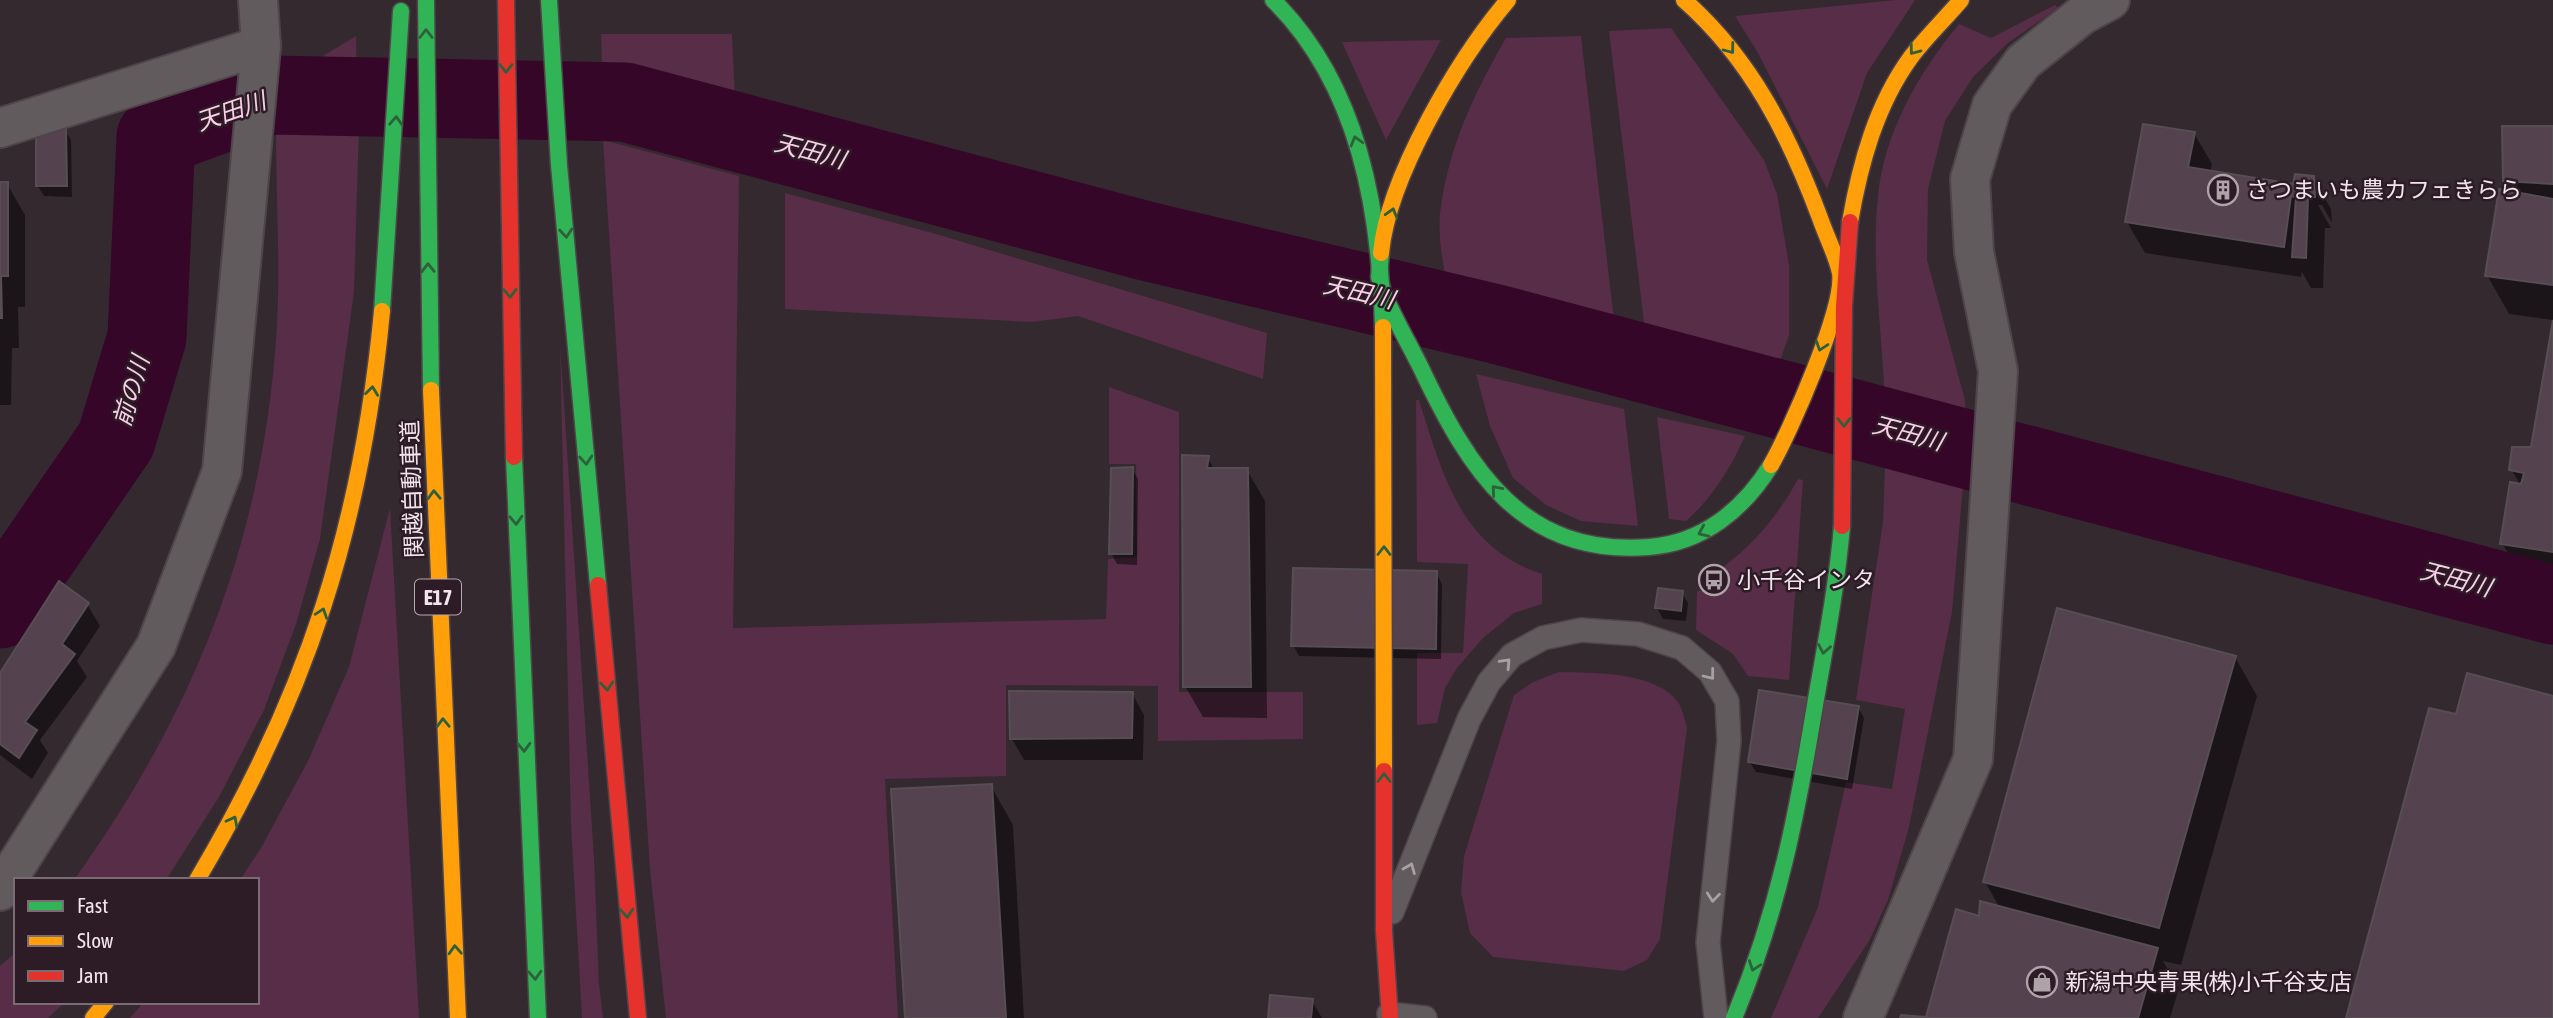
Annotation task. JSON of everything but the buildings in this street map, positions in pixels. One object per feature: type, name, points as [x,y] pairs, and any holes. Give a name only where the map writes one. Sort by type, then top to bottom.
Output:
[{"type":"highway","points":[[198,878],[229,829],[270,750],[330,589],[355,498],[370,411],[392,189],[401,0]]},
{"type":"highway","name":"関越自動車道","points":[[426,0],[426,176],[432,444],[458,1018]]},
{"type":"highway","points":[[506,0],[513,438],[538,1018]]},
{"type":"highway","points":[[549,0],[559,165],[638,1018]]},
{"type":"highway","points":[[1273,0],[1296,20],[1319,53],[1337,89],[1366,177],[1379,280],[1385,576],[1384,931],[1390,1016]]},
{"type":"highway","points":[[1508,0],[1492,16],[1471,47],[1407,168],[1384,242],[1379,280],[1451,429],[1479,471],[1509,505],[1544,530],[1582,545],[1627,549],[1667,545],[1708,532],[1741,506],[1766,475],[1789,431],[1813,372],[1842,281],[1805,182],[1777,122],[1748,73],[1716,29],[1684,0]]},
{"type":"highway","points":[[1734,1018],[1787,862],[1836,579],[1843,512],[1842,281],[1845,238],[1854,194],[1881,109],[1902,66],[1930,29],[1961,0]]},
{"type":"highway","points":[[1371,981],[1384,931]]},
{"type":"highway","points":[[93,1018],[104,1004]]},
{"type":"street","points":[[0,891],[156,646],[222,471],[261,46],[258,0]]},
{"type":"street","points":[[1863,1018],[1973,759],[1998,371],[1974,252],[1970,179],[1992,105],[2023,62],[2082,15],[2110,0]]},
{"type":"street","points":[[0,128],[261,46]]},
{"type":"lane","points":[[1384,931],[1469,719],[1489,682],[1512,655],[1543,638],[1581,630],[1639,634],[1682,648],[1710,672],[1727,701],[1730,741],[1709,942],[1716,1018]]},
{"type":"lane","points":[[1390,1016],[1425,1018]]},
{"type":"shaded area","points":[[1915,0],[1867,73],[1827,189],[1758,53],[1735,16]]},
{"type":"shaded area","points":[[2055,5],[2058,8],[2008,43],[1973,77],[1945,121],[1928,189],[1927,260],[1965,400],[1966,441],[1885,420],[1876,224],[1882,172],[1896,127],[1917,83],[1959,24],[1991,38]]},
{"type":"shaded area","points":[[1671,28],[1764,160],[1777,194],[1789,265],[1789,335],[1770,389],[1648,356],[1609,31]]},
{"type":"shaded area","points":[[601,34],[732,34],[736,121],[603,86]]},
{"type":"shaded area","points":[[356,36],[357,85],[334,86],[323,62],[307,72],[314,89],[280,90],[280,82]]},
{"type":"shaded area","points":[[1581,36],[1617,346],[1450,302],[1440,242],[1441,206],[1457,139],[1474,98],[1506,38]]},
{"type":"shaded area","points":[[1441,40],[1386,140],[1342,42]]},
{"type":"shaded area","points":[[315,121],[359,124],[354,292],[320,539],[296,624],[264,710],[219,797],[167,878],[75,878],[154,754],[214,625],[237,557],[255,488],[268,415],[276,340],[276,133]]},
{"type":"shaded area","points":[[603,140],[739,176],[733,628],[1106,619],[1108,559],[1137,557],[1136,464],[1109,464],[1109,387],[1179,412],[1179,692],[1303,692],[1303,739],[1158,741],[1158,686],[1006,685],[1006,776],[885,779],[898,1018],[666,1018],[650,870]]},
{"type":"shaded area","points":[[785,193],[936,234],[1267,333],[1263,379],[1078,316],[1032,322],[785,309]]},
{"type":"shaded area","points":[[560,344],[603,1018],[582,1018],[571,825]]},
{"type":"shaded area","points":[[1476,374],[1624,409],[1638,526],[1581,521],[1546,505],[1513,478],[1490,426]]},
{"type":"shaded area","points":[[1416,400],[1419,400],[1447,481],[1473,527],[1492,546],[1514,562],[1542,574],[1542,604],[1514,613],[1483,638],[1457,668],[1445,688],[1437,723],[1417,725],[1417,653],[1463,653],[1468,564],[1417,562]]},
{"type":"shaded area","points":[[1657,417],[1745,436],[1720,482],[1686,521],[1669,519]]},
{"type":"shaded area","points":[[1885,467],[1963,486],[1952,612],[1909,827],[1888,900],[1869,941],[1818,1018],[1771,1018],[1818,907],[1846,782],[1892,789],[1905,709],[1856,700],[1883,522]]},
{"type":"shaded area","points":[[1798,479],[1803,480],[1789,680],[1748,676],[1733,654],[1696,630],[1697,591],[1721,591],[1723,567],[1746,548],[1765,527]]},
{"type":"shaded area","points":[[390,508],[419,1018],[130,1018],[142,1004],[259,1004],[259,878],[241,878],[261,848],[308,761],[349,667]]},
{"type":"shaded area","points":[[1559,672],[1623,676],[1654,684],[1678,702],[1687,728],[1660,939],[1647,960],[1624,971],[1493,957],[1470,933],[1461,892],[1464,856],[1514,695],[1533,682]]},
{"type":"shaded area","points":[[14,954],[14,1004],[63,1004],[48,1018],[0,1018],[0,966]]},
{"type":"waterway","name":"天田川","points":[[0,609],[116,440],[147,337],[156,137],[270,95],[625,102],[1146,241],[1496,324],[2553,605]]},
{"type":"traffic: fast","points":[[426,0],[431,390]]},
{"type":"traffic: fast","points":[[549,0],[559,165],[598,585]]},
{"type":"traffic: fast","points":[[1273,0],[1302,34],[1326,70],[1345,110],[1370,195],[1377,238],[1383,327]]},
{"type":"traffic: fast","points":[[382,311],[401,11]]},
{"type":"traffic: fast","points":[[1381,253],[1379,277],[1383,292],[1439,405],[1481,472],[1505,499],[1534,521],[1567,537],[1605,546],[1649,547],[1669,544],[1687,539],[1720,521],[1748,496],[1771,465]]},
{"type":"traffic: fast","points":[[514,457],[538,1018]]},
{"type":"traffic: fast","points":[[1734,1018],[1775,900],[1794,822],[1831,613],[1842,526]]},
{"type":"traffic: slow","points":[[1381,253],[1386,223],[1411,155],[1468,53],[1508,0]]},
{"type":"traffic: slow","points":[[1684,0],[1729,47],[1766,100],[1808,187],[1840,273],[1834,313],[1825,340],[1802,399],[1771,465]]},
{"type":"traffic: slow","points":[[1850,222],[1864,157],[1888,95],[1911,57],[1961,0]]},
{"type":"traffic: slow","points":[[198,878],[270,743],[299,675],[323,606],[344,536],[360,464],[373,389],[382,311]]},
{"type":"traffic: slow","points":[[1383,327],[1384,771]]},
{"type":"traffic: slow","points":[[431,390],[458,1018]]},
{"type":"traffic: slow","points":[[93,1018],[104,1004]]},
{"type":"traffic: jam","points":[[506,0],[514,457]]},
{"type":"traffic: jam","points":[[1842,526],[1844,306],[1850,222]]},
{"type":"traffic: jam","points":[[598,585],[638,1018]]},
{"type":"traffic: jam","points":[[1384,771],[1384,931],[1390,1018]]},
{"type":"place","name":"さつまいも農カフェきらら","points":[[2223,190]]},
{"type":"place","name":"小千谷インタ","points":[[1714,580]]},
{"type":"place","name":"新潟中央青果(株)小千谷支店","points":[[2042,982]]},
{"type":"water label","name":"前の川","points":[[131,391]]}]
